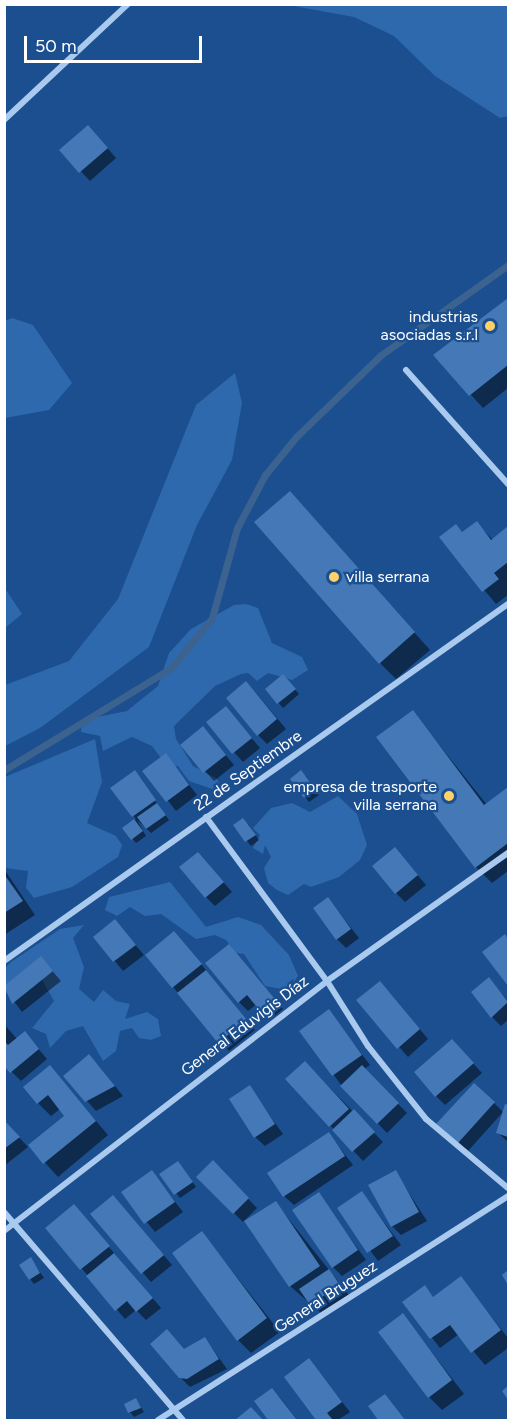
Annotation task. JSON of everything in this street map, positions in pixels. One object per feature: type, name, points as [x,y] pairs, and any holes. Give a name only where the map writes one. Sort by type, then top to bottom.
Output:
[{"type":"street","points":[[4,120],[129,5]]},
{"type":"street","points":[[406,370],[508,484]]},
{"type":"street","name":"22 de Septiembre","points":[[4,961],[508,604]]},
{"type":"street","points":[[206,817],[327,981],[368,1046],[426,1119],[508,1188]]},
{"type":"street","name":"General Eduvigis Díaz","points":[[4,1231],[16,1224],[327,981],[508,853]]},
{"type":"street","name":"General Bruguez","points":[[158,1420],[508,1196]]},
{"type":"street","points":[[4,1212],[183,1420]]},
{"type":"shaded area","points":[[288,5],[508,5],[508,116],[500,118],[435,76],[394,36],[354,17]]},
{"type":"shaded area","points":[[12,318],[33,325],[72,383],[49,410],[5,418],[5,321]]},
{"type":"shaded area","points":[[235,373],[242,403],[232,460],[197,525],[149,647],[40,728],[5,746],[5,685],[69,661],[118,599],[196,405]]},
{"type":"shaded area","points":[[4,587],[22,614],[5,628],[4,628]]},
{"type":"shaded area","points":[[246,604],[258,608],[272,643],[302,657],[308,670],[292,680],[268,673],[257,681],[248,673],[241,674],[215,686],[174,726],[176,739],[193,766],[216,778],[219,783],[212,789],[189,781],[178,766],[166,765],[152,746],[132,737],[103,751],[100,736],[81,732],[82,720],[127,711],[158,686],[169,653],[191,629],[234,605]]},
{"type":"shaded area","points":[[95,739],[102,782],[87,823],[116,836],[122,845],[118,857],[72,887],[34,898],[26,888],[28,871],[5,868],[5,777]]},
{"type":"shaded area","points":[[338,796],[357,814],[367,845],[360,860],[339,877],[311,887],[304,884],[288,895],[277,890],[268,883],[264,868],[271,857],[265,845],[263,854],[253,848],[260,835],[253,828],[271,808],[292,803],[310,812]]},
{"type":"shaded area","points":[[170,882],[206,927],[238,917],[261,925],[289,955],[298,976],[288,990],[265,986],[244,954],[236,953],[226,940],[215,935],[196,939],[161,914],[145,916],[130,907],[117,916],[105,910],[109,897]]},
{"type":"shaded area","points":[[84,925],[73,938],[84,967],[79,989],[94,1002],[103,990],[116,1001],[130,1004],[125,1019],[147,1012],[158,1019],[161,1036],[151,1040],[139,1038],[132,1028],[120,1031],[116,1051],[103,1061],[83,1026],[66,1031],[50,1048],[46,1034],[32,1028],[54,1001],[42,980],[5,994],[5,968],[11,962],[60,929]]},
{"type":"building","points":[[88,125],[108,148],[79,173],[59,150]]},
{"type":"building","name":"industrias asociadas s.r.l","points":[[508,298],[508,365],[469,396],[433,355]]},
{"type":"building","name":"villa serrana","points":[[290,491],[415,632],[379,664],[254,522]]},
{"type":"building","points":[[477,521],[491,540],[508,526],[508,562],[494,573],[499,579],[482,592],[439,537],[456,524],[462,532]]},
{"type":"building","points":[[283,674],[296,689],[277,704],[265,689]]},
{"type":"building","points":[[246,681],[277,719],[257,736],[226,698]]},
{"type":"building","points":[[226,706],[252,738],[232,754],[206,722]]},
{"type":"building","name":"empresa de trasporte villa serrana","points":[[413,710],[484,805],[508,787],[508,843],[475,868],[376,737]]},
{"type":"building","points":[[203,726],[226,755],[203,773],[180,745]]},
{"type":"building","points":[[166,753],[189,785],[166,802],[142,771]]},
{"type":"building","points":[[135,770],[156,800],[132,817],[110,788]]},
{"type":"building","points":[[301,770],[316,790],[304,798],[290,779]]},
{"type":"building","points":[[157,803],[166,815],[146,829],[137,817]]},
{"type":"building","points":[[243,818],[256,835],[245,842],[233,825]]},
{"type":"building","points":[[134,819],[143,831],[131,840],[122,828]]},
{"type":"building","points":[[395,847],[418,875],[395,894],[372,866]]},
{"type":"building","points":[[198,852],[224,882],[205,898],[179,867]]},
{"type":"building","points":[[4,874],[23,901],[4,913]]},
{"type":"building","points":[[328,897],[351,929],[336,940],[313,908]]},
{"type":"building","points":[[115,919],[136,945],[113,962],[93,937]]},
{"type":"building","points":[[174,931],[202,964],[172,988],[145,955]]},
{"type":"building","points":[[505,934],[508,940],[508,986],[482,952]]},
{"type":"building","points":[[229,944],[275,999],[260,1011],[247,995],[238,1003],[205,963]]},
{"type":"building","points":[[41,956],[53,971],[12,1004],[4,986]]},
{"type":"building","points":[[206,970],[247,1020],[218,1043],[177,993]]},
{"type":"building","points":[[489,977],[508,1002],[491,1018],[471,992]]},
{"type":"building","points":[[380,981],[420,1029],[397,1049],[356,1000]]},
{"type":"building","points":[[329,1009],[362,1055],[332,1076],[299,1031]]},
{"type":"building","points":[[25,1031],[39,1049],[10,1073],[4,1066],[4,1041],[8,1045]]},
{"type":"building","points":[[452,1039],[474,1063],[435,1097],[414,1072]]},
{"type":"building","points":[[89,1054],[115,1086],[85,1102],[63,1076]]},
{"type":"building","points":[[305,1061],[349,1109],[329,1127],[285,1079]]},
{"type":"building","points":[[50,1065],[96,1121],[43,1164],[28,1145],[64,1116],[48,1095],[37,1104],[23,1087]]},
{"type":"building","points":[[362,1065],[399,1103],[377,1124],[340,1086]]},
{"type":"building","points":[[474,1083],[495,1102],[458,1143],[436,1124]]},
{"type":"building","points":[[250,1085],[275,1124],[254,1138],[229,1099]]},
{"type":"building","points":[[505,1104],[508,1105],[508,1137],[496,1133]]},
{"type":"building","points":[[354,1109],[375,1132],[352,1152],[332,1130]]},
{"type":"building","points":[[4,1120],[20,1137],[4,1149]]},
{"type":"building","points":[[329,1132],[345,1156],[283,1197],[267,1173]]},
{"type":"building","points":[[213,1160],[249,1198],[233,1214],[196,1177]]},
{"type":"building","points":[[178,1161],[193,1182],[174,1195],[159,1174]]},
{"type":"building","points":[[152,1170],[175,1202],[144,1224],[121,1192]]},
{"type":"building","points":[[396,1170],[419,1212],[391,1227],[368,1185]]},
{"type":"building","points":[[362,1191],[393,1236],[367,1253],[337,1208]]},
{"type":"building","points":[[319,1192],[358,1250],[332,1268],[292,1210]]},
{"type":"building","points":[[113,1195],[164,1255],[141,1274],[90,1214]]},
{"type":"building","points":[[276,1201],[320,1266],[289,1287],[244,1221]]},
{"type":"building","points":[[74,1204],[110,1246],[80,1270],[45,1228]]},
{"type":"building","points":[[202,1231],[267,1318],[237,1341],[172,1253]]},
{"type":"building","points":[[114,1253],[153,1298],[136,1312],[127,1301],[115,1311],[86,1276]]},
{"type":"building","points":[[31,1257],[40,1273],[29,1280],[19,1265]]},
{"type":"building","points":[[329,1269],[340,1285],[310,1305],[299,1289]]},
{"type":"building","points":[[508,1270],[508,1285],[502,1275]]},
{"type":"building","points":[[461,1276],[501,1330],[471,1353],[450,1325],[430,1339],[402,1302],[425,1285],[433,1297]]},
{"type":"building","points":[[403,1313],[452,1380],[428,1398],[378,1332]]},
{"type":"building","points":[[167,1329],[184,1349],[205,1337],[219,1359],[187,1379],[179,1378],[150,1344]]},
{"type":"building","points":[[309,1358],[342,1402],[327,1413],[333,1420],[316,1420],[284,1377]]},
{"type":"building","points":[[508,1386],[508,1400],[502,1391]]},
{"type":"building","points":[[272,1388],[297,1420],[268,1420],[254,1401]]},
{"type":"building","points":[[385,1394],[405,1420],[378,1420],[368,1406]]},
{"type":"building","points":[[136,1398],[141,1408],[128,1413],[124,1404]]},
{"type":"building","points":[[251,1407],[263,1420],[235,1420]]},
{"type":"waterway","points":[[4,770],[171,668],[212,618],[237,528],[265,475],[296,437],[381,355],[508,265]]},
{"type":"place","name":"industrias asociadas s.r.l","points":[[490,326]]},
{"type":"place","name":"villa serrana","points":[[334,577]]},
{"type":"place","name":"empresa de trasporte villa serrana","points":[[449,796]]}]
